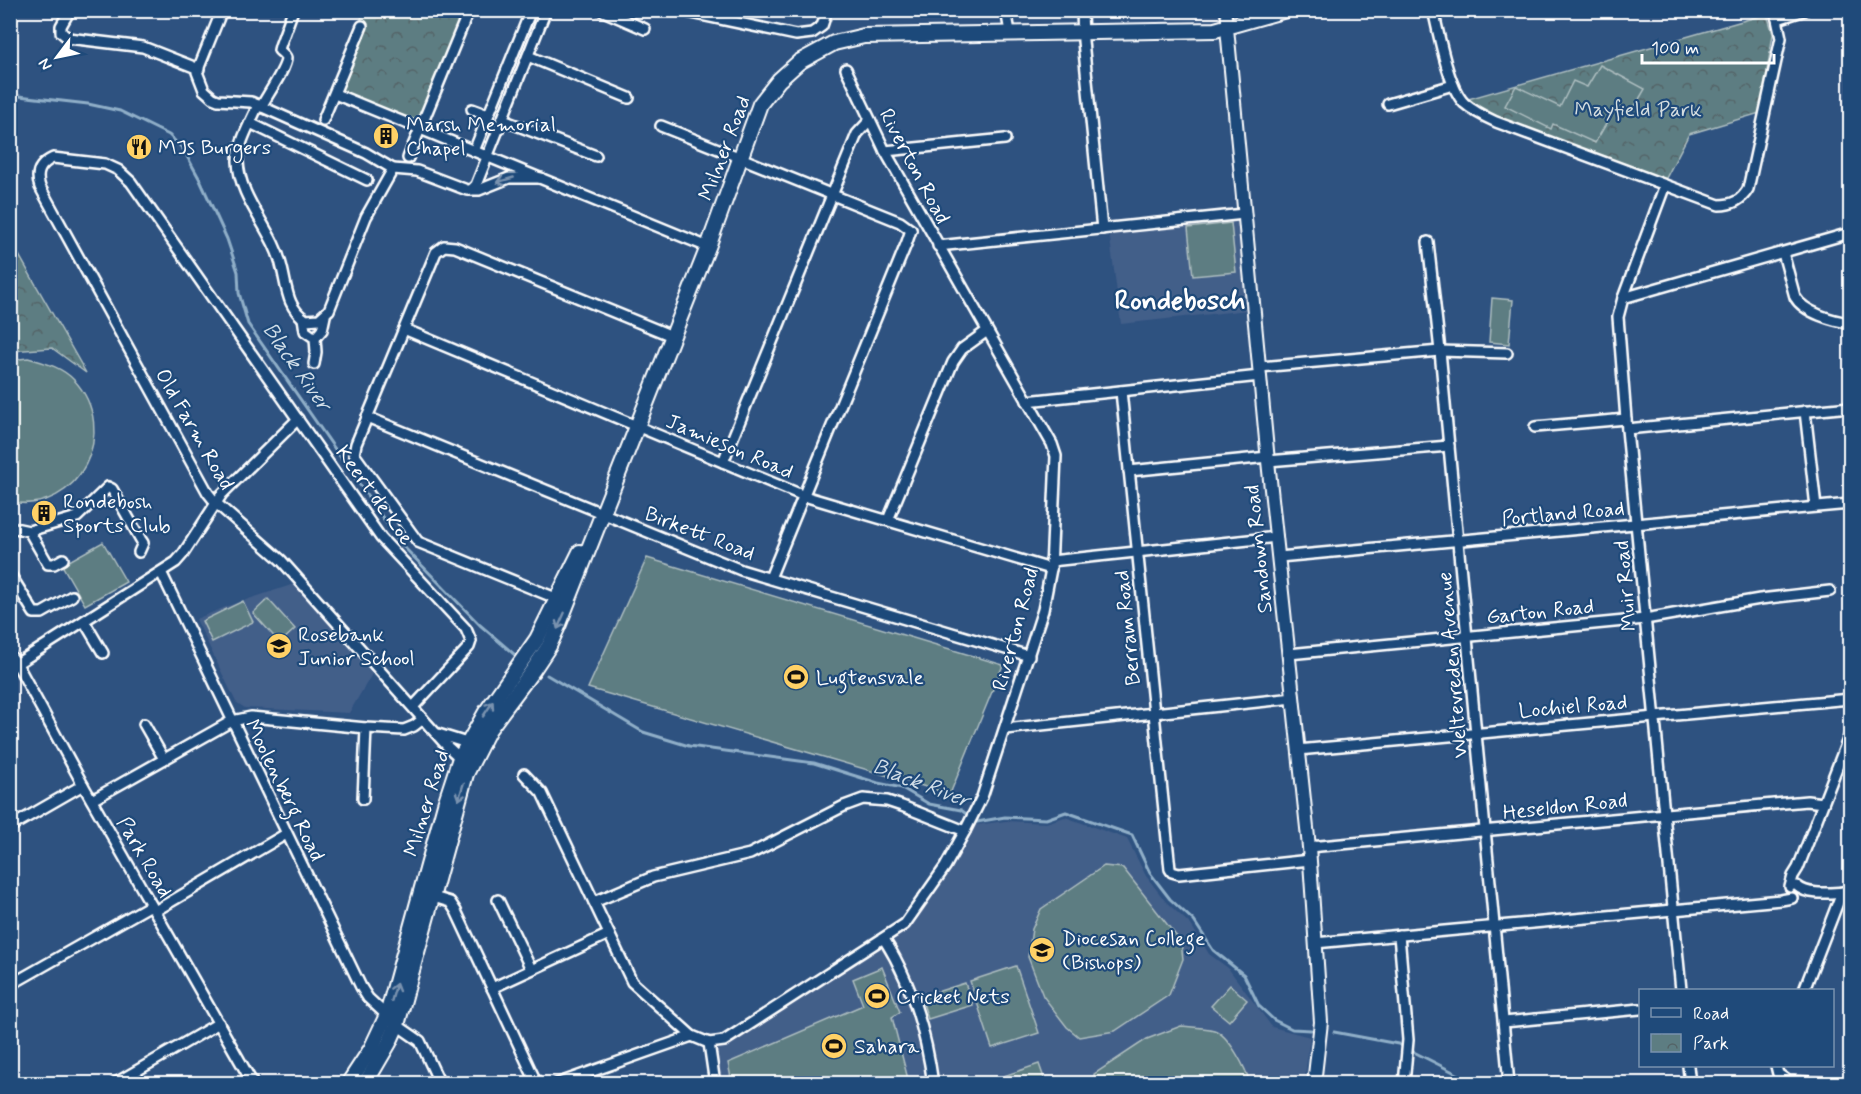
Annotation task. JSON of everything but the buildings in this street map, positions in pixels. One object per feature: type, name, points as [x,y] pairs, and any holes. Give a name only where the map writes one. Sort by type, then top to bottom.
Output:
[{"type":"main road","name":"Milner Road","points":[[427,895],[449,789],[467,743],[537,639],[600,516],[638,427],[708,247],[756,113],[766,96],[790,69],[826,46],[854,37],[878,34],[1165,31],[1227,28],[1286,10]]},
{"type":"main road","name":"Milner Road","points":[[365,1083],[392,1020],[427,895],[470,765],[489,729],[549,646],[588,555],[600,516]]},
{"type":"main road","name":"Milner Road","points":[[348,1083],[392,1020]]},
{"type":"street","points":[[70,10],[61,32],[68,38],[143,48],[199,69]]},
{"type":"street","points":[[222,10],[197,75],[208,95],[213,98],[223,101],[245,100],[366,153],[393,169],[417,171],[462,189],[479,190],[509,178],[541,178]]},
{"type":"street","points":[[293,10],[279,50],[284,54],[286,60],[276,84],[269,90],[250,123],[238,155],[241,176],[250,200],[274,243],[282,265],[291,304],[303,318],[305,331],[315,338]]},
{"type":"street","points":[[408,158],[469,10]]},
{"type":"street","points":[[474,151],[531,10]]},
{"type":"street","points":[[471,190],[479,179],[546,10]]},
{"type":"street","points":[[601,10],[645,30]]},
{"type":"street","points":[[677,10],[717,15],[786,34],[805,34],[818,30],[825,22],[822,10]]},
{"type":"street","points":[[1006,10],[1010,32]]},
{"type":"street","points":[[1082,10],[1102,229]]},
{"type":"street","name":"Sandown Road","points":[[1226,10],[1268,459],[1309,854],[1321,1022],[1314,1083]]},
{"type":"street","points":[[1432,10],[1453,85],[1463,102],[1486,118],[1719,205],[1736,202],[1745,194],[1753,169],[1780,45],[1777,15],[1805,10]]},
{"type":"street","points":[[323,120],[362,26]]},
{"type":"street","points":[[528,56],[629,98]]},
{"type":"street","name":"Riverton Road","points":[[709,1043],[724,1041],[884,939],[905,924],[912,915],[945,867],[978,805],[1029,656],[1046,599],[1051,565],[1056,456],[1052,444],[924,222],[885,151],[846,69]]},
{"type":"street","points":[[1388,104],[1453,85]]},
{"type":"street","points":[[334,94],[708,247]]},
{"type":"street","points":[[472,109],[488,116]]},
{"type":"street","points":[[502,120],[596,156]]},
{"type":"street","points":[[723,462],[857,134],[870,120]]},
{"type":"street","points":[[250,123],[367,180]]},
{"type":"street","points":[[662,126],[900,222],[911,230]]},
{"type":"street","points":[[885,151],[1005,139]]},
{"type":"street","name":"Keert de Koe","points":[[53,158],[105,164],[118,170],[131,182],[381,538],[470,634],[471,641],[465,652],[413,707]]},
{"type":"street","name":"Old Farm Road","points":[[53,158],[41,166],[38,180],[40,187],[203,484],[216,503],[281,560],[460,759]]},
{"type":"street","points":[[314,364],[315,338],[322,330],[325,316],[366,216],[393,169]]},
{"type":"street","points":[[479,179],[486,187]]},
{"type":"street","name":"Muir Road","points":[[1665,185],[1618,317],[1681,989]]},
{"type":"street","points":[[938,246],[1244,214]]},
{"type":"street","points":[[770,578],[911,230],[924,222]]},
{"type":"street","points":[[1623,298],[1851,233]]},
{"type":"street","name":"Weltevreden Avenue","points":[[1428,243],[1509,1083]]},
{"type":"street","points":[[558,599],[418,542],[354,454],[356,444],[436,252],[444,246],[455,247],[672,336]]},
{"type":"street","points":[[1783,253],[1795,297],[1800,305],[1851,323]]},
{"type":"street","points":[[303,318],[313,321],[325,316]]},
{"type":"street","name":"Jamieson Road","points":[[404,329],[804,496],[1051,565],[1137,551],[1277,537]]},
{"type":"street","points":[[888,520],[953,362],[962,349],[987,331]]},
{"type":"street","points":[[1027,401],[1440,351],[1508,353]]},
{"type":"street","name":"Berram Road","points":[[1120,391],[1169,862]]},
{"type":"street","points":[[1627,429],[1851,407]]},
{"type":"street","points":[[1805,411],[1816,507]]},
{"type":"street","name":"Birkett Road","points":[[367,417],[600,516],[741,570],[1029,656]]},
{"type":"street","points":[[1535,427],[1626,418]]},
{"type":"street","points":[[14,666],[161,572],[183,554],[227,488],[298,419]]},
{"type":"street","points":[[1129,471],[1449,446]]},
{"type":"street","points":[[10,527],[29,531],[77,517],[108,487],[112,489],[141,540],[139,552]]},
{"type":"street","name":"Portland Road","points":[[1279,557],[1851,504]]},
{"type":"street","points":[[29,531],[48,564],[54,564],[63,559]]},
{"type":"street","name":"Moolenberg Road","points":[[161,572],[361,987],[365,994],[392,1020],[421,1043],[440,1083]]},
{"type":"street","points":[[10,574],[34,613],[42,613],[72,596]]},
{"type":"street","name":"Garton Road","points":[[1289,654],[1646,619],[1760,599],[1830,591]]},
{"type":"street","points":[[84,621],[103,653]]},
{"type":"street","name":"Park Road","points":[[10,655],[14,666],[252,1081]]},
{"type":"street","points":[[1005,729],[1293,698]]},
{"type":"street","name":"Lochiel Road","points":[[1298,750],[1851,699]]},
{"type":"street","points":[[92,800],[232,721],[251,717],[404,730],[423,719]]},
{"type":"street","points":[[144,724],[165,759]]},
{"type":"street","points":[[363,799],[366,728]]},
{"type":"street","name":"Old Farm Road","points":[[438,734],[467,743]]},
{"type":"street","points":[[1794,891],[1793,876],[1851,734]]},
{"type":"street","points":[[524,774],[542,793],[635,986],[692,1036],[709,1043],[715,1083]]},
{"type":"street","points":[[10,826],[83,785]]},
{"type":"street","points":[[594,902],[653,877],[750,854],[844,806],[863,799],[887,801],[966,829]]},
{"type":"street","name":"Heseldon Road","points":[[1169,862],[1173,872],[1179,874],[1486,831],[1807,801],[1823,803]]},
{"type":"street","points":[[10,985],[286,834]]},
{"type":"street","points":[[1315,943],[1774,900],[1794,891],[1846,892],[1804,989]]},
{"type":"street","points":[[427,895],[444,899],[452,905],[537,1083]]},
{"type":"street","points":[[498,900],[531,969]]},
{"type":"street","points":[[492,988],[609,934]]},
{"type":"street","points":[[1399,935],[1408,1040],[1404,1083]]},
{"type":"street","points":[[884,939],[912,992],[933,1083]]},
{"type":"street","points":[[1504,1023],[1639,1009]]},
{"type":"street","points":[[114,1083],[219,1023]]},
{"type":"street","points":[[556,1083],[692,1036]]},
{"type":"street","points":[[1688,1067],[1690,1083]]},
{"type":"street","points":[[1776,1067],[1778,1074],[1788,1081],[1849,1083]]},
{"type":"shaded area","points":[[1235,219],[1240,222],[1248,310],[1121,324],[1109,231]]},
{"type":"shaded area","name":"Rosebank Junior School","points":[[294,584],[372,674],[349,713],[245,708],[236,702],[196,619]]},
{"type":"shaded area","name":"Diocesan College (Bishops)","points":[[1065,817],[1127,839],[1146,876],[1166,902],[1191,925],[1209,954],[1228,968],[1272,1027],[1310,1037],[1304,1084],[719,1083],[715,1053],[717,1048],[891,941],[914,916],[946,872],[975,825],[1006,821],[1046,823]]},
{"type":"green space","points":[[364,11],[464,11],[419,122],[416,123],[342,93],[341,90],[366,27],[359,24]]},
{"type":"green space","name":"Mayfield Park","points":[[1767,14],[1773,34],[1760,113],[1689,134],[1665,180],[1494,117],[1468,99]]},
{"type":"green space","points":[[1600,65],[1645,89],[1631,113],[1617,105],[1595,143],[1553,124],[1551,129],[1505,106],[1516,86],[1560,107],[1573,81],[1587,87]]},
{"type":"green space","points":[[1231,223],[1236,272],[1193,276],[1188,228]]},
{"type":"green space","points":[[10,241],[86,373],[52,348],[11,351]]},
{"type":"green space","points":[[1492,298],[1513,300],[1509,344],[1489,342]]},
{"type":"green space","points":[[28,358],[59,369],[74,380],[88,400],[94,422],[93,444],[86,465],[73,482],[56,495],[35,503],[11,502],[11,360]]},
{"type":"green space","points":[[103,542],[126,582],[85,605],[62,565]]},
{"type":"green space","name":"Lugtensvale","points":[[647,558],[1003,665],[950,794],[588,688]]},
{"type":"green space","points":[[268,599],[295,629],[280,643],[253,613]]},
{"type":"green space","points":[[243,601],[253,622],[212,642],[202,621]]},
{"type":"green space","points":[[1104,866],[1123,868],[1181,942],[1183,959],[1169,995],[1115,1031],[1079,1037],[1067,1027],[1043,996],[1028,957],[1032,929],[1041,909]]},
{"type":"green space","points":[[1016,966],[1039,1033],[992,1048],[970,981]]},
{"type":"green space","name":"Sahara","points":[[882,967],[900,1012],[892,1017],[909,1083],[732,1083],[728,1063],[863,1005],[853,979]]},
{"type":"green space","points":[[965,983],[973,1005],[928,1019],[921,997]]},
{"type":"green space","points":[[1230,985],[1247,1000],[1229,1021],[1211,1006]]},
{"type":"green space","points":[[1181,1026],[1206,1028],[1220,1033],[1236,1053],[1250,1083],[1095,1083],[1094,1074],[1147,1039]]},
{"type":"green space","points":[[1039,1064],[1045,1081],[1039,1084],[1007,1083],[1004,1076]]},
{"type":"waterway","name":"Black River","points":[[10,95],[88,104],[120,111],[169,135],[183,149],[227,239],[238,272],[239,293],[248,324],[401,544],[480,625],[515,655]]},
{"type":"waterway","name":"Black River","points":[[547,675],[643,732],[689,746],[814,763],[902,788],[929,804],[961,810],[977,822],[1005,817],[1046,819],[1066,812],[1132,835],[1150,873],[1170,899],[1194,921],[1213,950],[1244,975],[1259,1006],[1274,1020],[1292,1029],[1311,1030]]},
{"type":"waterway","name":"Black River","points":[[1334,1032],[1398,1044],[1477,1084]]},
{"type":"place","name":"Marsh Memorial Chapel","points":[[386,136]]},
{"type":"place","name":"MJs Burgers","points":[[139,147]]},
{"type":"place","name":"Rondebosh Sports Club","points":[[44,513]]},
{"type":"place","name":"Rosebank Junior School","points":[[279,646]]},
{"type":"place","name":"Lugtensvale","points":[[796,677]]},
{"type":"place","name":"Diocesan College (Bishops)","points":[[1042,950]]},
{"type":"place","name":"Cricket Nets","points":[[877,996]]},
{"type":"place","name":"Sahara","points":[[834,1046]]},
{"type":"district","name":"Rondebosch","points":[[1180,300]]}]
